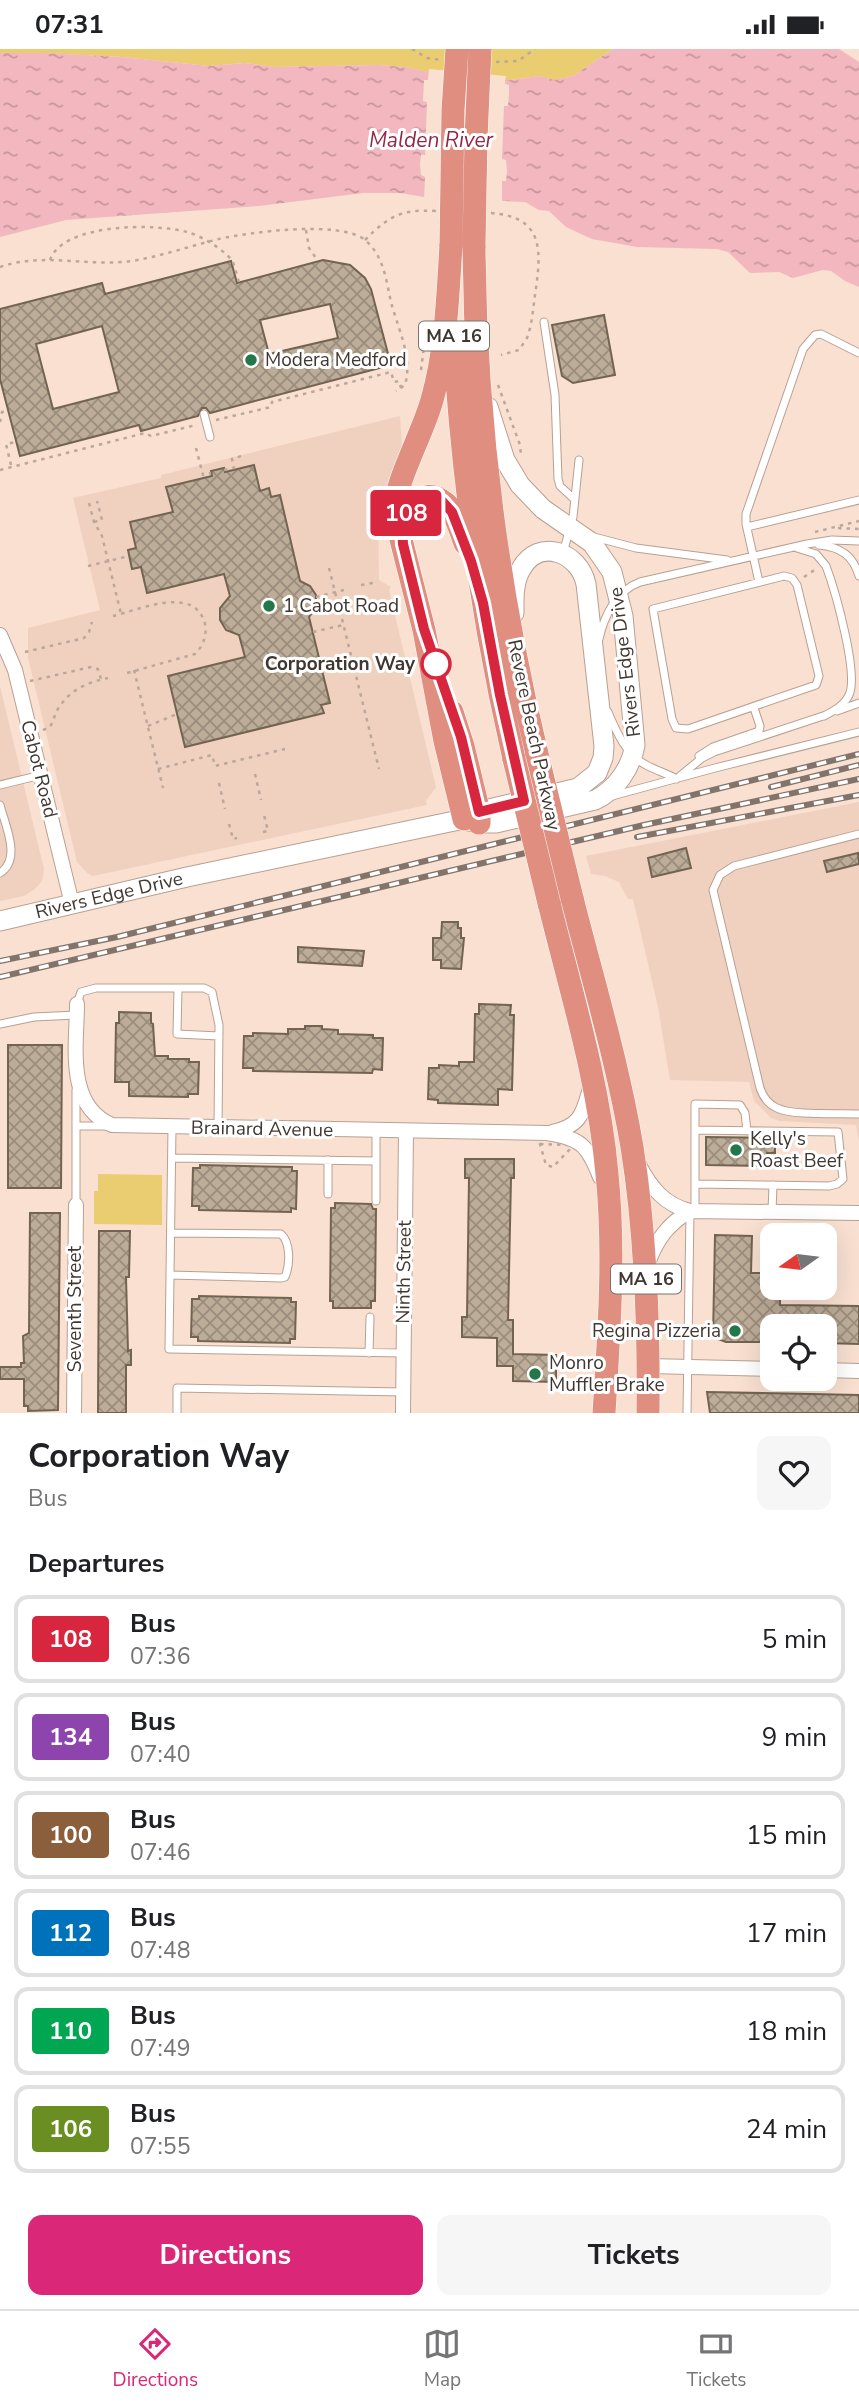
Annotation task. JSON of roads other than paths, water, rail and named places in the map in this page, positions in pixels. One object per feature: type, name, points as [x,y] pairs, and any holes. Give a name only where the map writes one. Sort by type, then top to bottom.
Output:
[{"type":"highway","name":"Revere Beach Parkway","points":[[457,49],[453,110],[451,244],[460,417],[469,512],[483,603],[514,759],[592,1082],[603,1139],[609,1197],[612,1279],[604,1413]]},
{"type":"highway","name":"Revere Beach Parkway","points":[[480,49],[474,245],[477,340],[493,514],[521,684],[632,1147],[646,1269],[648,1413]]},
{"type":"highway","points":[[451,244],[434,395],[394,504],[396,524],[424,629],[461,737],[474,818]]},
{"type":"highway","points":[[404,550],[403,522],[409,509],[415,502],[426,497],[442,501],[452,512],[460,529],[483,603]]},
{"type":"main road","name":"Rivers Edge Drive","points":[[474,818],[501,822],[590,802],[604,795],[615,785],[633,755],[635,731],[620,596],[615,579],[604,557],[586,537],[531,498],[509,467],[490,415],[477,340]]},
{"type":"main road","points":[[521,684],[514,622],[516,580],[522,567],[533,556],[545,552],[563,554]]},
{"type":"main road","name":"Rivers Edge Drive","points":[[0,921],[187,877],[474,818],[567,792],[590,780],[601,764],[604,746],[585,579],[577,564],[563,554]]},
{"type":"street","name":"Cabot Road","points":[[0,635],[15,670],[72,904]]},
{"type":"street","name":"Brainard Avenue","points":[[77,1009],[76,1074],[82,1095],[93,1113],[108,1123],[124,1126],[406,1131],[543,1139],[566,1133]]},
{"type":"street","points":[[592,1082],[583,1112],[566,1133],[589,1150],[609,1197]]},
{"type":"street","name":"Ninth Street","points":[[402,1413],[406,1131]]},
{"type":"street","points":[[632,1147],[644,1175],[655,1191],[672,1205],[692,1211],[859,1213]]},
{"type":"street","name":"Seventh Street","points":[[74,1413],[76,1205]]},
{"type":"street","points":[[646,1269],[659,1238],[673,1221],[692,1211]]},
{"type":"street","points":[[649,1366],[760,1369]]},
{"type":"street","points":[[837,1370],[859,1371]]},
{"type":"lane","points":[[544,323],[555,394],[560,486],[574,499]]},
{"type":"lane","points":[[759,582],[746,514],[805,345],[815,335],[821,334],[859,353]]},
{"type":"lane","points":[[204,414],[210,437]]},
{"type":"lane","points":[[563,554],[571,528],[579,460]]},
{"type":"lane","points":[[747,527],[859,500]]},
{"type":"lane","points":[[571,528],[605,541],[636,548],[735,561]]},
{"type":"lane","points":[[677,779],[644,764],[633,755],[618,734],[605,706],[597,680],[597,652],[601,631],[610,610],[620,596],[646,580],[807,544],[832,540],[859,541]]},
{"type":"lane","points":[[807,544],[841,550],[852,559],[859,576]]},
{"type":"lane","points":[[790,548],[811,552],[823,562],[830,577],[851,662],[853,681],[849,696],[837,709],[824,716]]},
{"type":"lane","points":[[787,576],[796,582],[818,680],[811,688],[754,708],[685,730],[676,728],[672,719],[653,612],[658,607],[759,582],[787,576]]},
{"type":"lane","points":[[677,779],[702,758],[859,703]]},
{"type":"lane","points":[[677,779],[698,757],[713,747],[759,731],[754,708]]},
{"type":"lane","points":[[590,802],[859,732]]},
{"type":"lane","points":[[0,785],[41,775]]},
{"type":"lane","points":[[0,805],[12,855],[9,866],[0,873]]},
{"type":"lane","points":[[859,834],[734,866],[718,877],[713,893],[764,1096],[772,1106],[784,1111],[859,1114]]},
{"type":"lane","points":[[178,988],[177,1034],[219,1036]]},
{"type":"lane","points":[[0,1024],[77,1009],[79,995],[87,989],[204,988],[212,992],[216,1002],[219,1036],[218,1128]]},
{"type":"lane","points":[[76,1074],[76,1205]]},
{"type":"lane","points":[[687,1413],[695,1104],[736,1104],[744,1108],[747,1131]]},
{"type":"lane","points":[[76,1126],[124,1126]]},
{"type":"lane","points":[[172,1127],[169,1349],[403,1353]]},
{"type":"lane","points":[[695,1130],[838,1132],[844,1175],[840,1182],[829,1186],[695,1184]]},
{"type":"lane","points":[[376,1131],[376,1201]]},
{"type":"lane","points":[[172,1158],[376,1161]]},
{"type":"lane","points":[[328,1160],[328,1194]]},
{"type":"lane","points":[[772,1212],[773,1185]]},
{"type":"lane","points":[[170,1275],[281,1278],[285,1276],[288,1268],[288,1243],[281,1234],[171,1233]]},
{"type":"lane","points":[[369,1353],[370,1317]]},
{"type":"lane","points":[[177,1413],[177,1388],[403,1392]]},
{"type":"water","name":"Malden River","points":[[613,49],[839,49],[859,62],[859,287],[831,271],[823,270],[793,278],[779,272],[750,273],[728,252],[717,249],[637,247],[592,239],[566,227],[549,211],[539,210],[525,202],[424,197],[400,193],[363,193],[259,206],[66,220],[0,237],[0,53],[122,57],[209,66],[244,63],[275,67],[378,65],[487,79],[510,80],[540,76],[554,80],[573,76]]},
{"type":"railway","points":[[0,961],[117,937],[859,754]]},
{"type":"railway","points":[[771,787],[859,765]]},
{"type":"railway","points":[[0,977],[644,825],[859,779]]},
{"type":"railway","points":[[637,837],[859,795]]},
{"type":"place","name":"Modera Medford","points":[[251,360]]},
{"type":"place","name":"1 Cabot Road","points":[[269,606]]},
{"type":"place","name":"Corporation Way","points":[[436,664]]},
{"type":"place","name":"Kelly's Roast Beef","points":[[736,1150]]},
{"type":"place","name":"Regina Pizzeria","points":[[735,1331]]},
{"type":"place","name":"Monro Muffler Brake","points":[[535,1374]]}]
